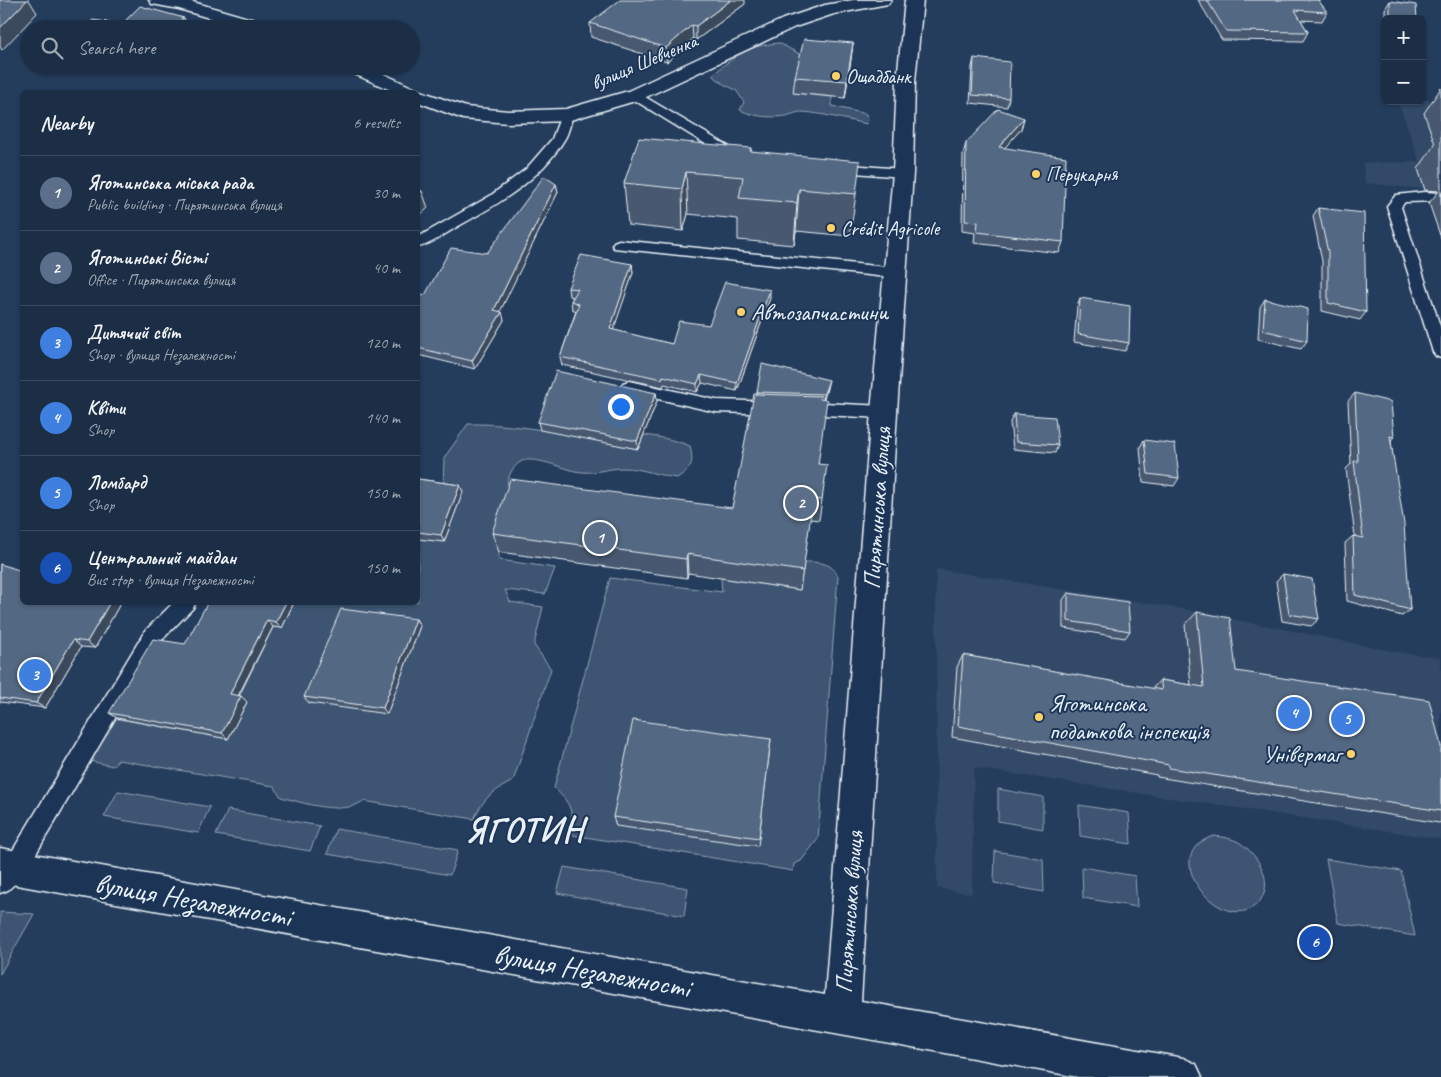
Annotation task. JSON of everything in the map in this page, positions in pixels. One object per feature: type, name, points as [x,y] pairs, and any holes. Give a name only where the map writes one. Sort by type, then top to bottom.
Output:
[{"type":"main road","points":[[158,0],[181,4],[235,20]]},
{"type":"main road","name":"вулиця Шевченка","points":[[420,97],[463,113],[508,117],[567,115],[635,95],[789,23],[831,9],[882,0]]},
{"type":"main road","name":"Пирятинська вулиця","points":[[842,1015],[884,412],[903,173],[906,81],[914,0]]},
{"type":"main road","points":[[371,75],[405,90]]},
{"type":"main road","name":"вулиця Незалежності","points":[[5,872],[842,1015],[1183,1077]]},
{"type":"lane","points":[[635,95],[739,158],[748,159]]},
{"type":"lane","points":[[420,242],[488,204],[539,165],[559,139],[567,115]]},
{"type":"lane","points":[[826,167],[903,173]]},
{"type":"lane","points":[[1441,197],[1401,198],[1394,206],[1441,352]]},
{"type":"lane","points":[[620,245],[896,273]]},
{"type":"lane","points":[[610,383],[716,406],[884,412]]},
{"type":"lane","points":[[5,872],[152,637],[184,605]]},
{"type":"shaded area","points":[[779,43],[803,56],[794,93],[832,97],[832,106],[866,114],[867,124],[809,113],[799,112],[786,116],[768,117],[757,116],[740,110],[744,102],[736,90],[725,85],[712,75],[749,49]]},
{"type":"shaded area","points":[[1426,99],[1441,101],[1441,191],[1365,183],[1363,163],[1420,162],[1399,105],[1426,105]]},
{"type":"shaded area","points":[[468,424],[489,424],[532,429],[638,449],[644,435],[673,440],[690,446],[692,457],[689,468],[677,478],[631,468],[582,472],[533,460],[522,461],[512,470],[507,482],[512,491],[499,560],[555,568],[545,594],[505,590],[510,602],[543,607],[534,645],[551,669],[513,781],[489,796],[481,805],[474,819],[363,801],[345,808],[323,807],[281,797],[274,786],[118,760],[113,766],[89,761],[113,718],[228,739],[236,700],[273,627],[282,628],[293,605],[420,605],[420,539],[445,542],[444,458]]},
{"type":"shaded area","points":[[804,562],[828,565],[838,576],[818,839],[801,861],[794,864],[793,871],[573,835],[570,808],[554,788],[610,578],[722,592],[721,578],[800,590]]},
{"type":"shaded area","points":[[936,569],[1183,609],[1396,652],[1441,658],[1441,839],[974,768],[972,894],[937,888]]},
{"type":"shaded area","points":[[998,789],[1043,797],[1043,829],[998,821]]},
{"type":"shaded area","points":[[118,791],[210,807],[198,833],[104,817]]},
{"type":"shaded area","points":[[1079,805],[1129,813],[1131,844],[1080,836]]},
{"type":"shaded area","points":[[228,810],[320,826],[310,851],[216,835]]},
{"type":"shaded area","points":[[336,829],[458,850],[450,875],[327,854]]},
{"type":"shaded area","points":[[1214,836],[1224,837],[1240,843],[1259,862],[1263,870],[1265,888],[1263,896],[1257,904],[1243,911],[1227,910],[1212,902],[1200,889],[1192,874],[1190,859],[1197,845]]},
{"type":"shaded area","points":[[995,851],[1043,859],[1044,892],[994,883]]},
{"type":"shaded area","points":[[1326,859],[1401,871],[1415,936],[1338,923]]},
{"type":"shaded area","points":[[564,867],[688,888],[684,916],[557,893]]},
{"type":"shaded area","points":[[1082,867],[1135,876],[1137,907],[1083,898]]},
{"type":"shaded area","points":[[0,912],[34,914],[0,974]]},
{"type":"building","points":[[0,0],[27,0],[0,28]]},
{"type":"building","points":[[620,0],[731,0],[696,26],[692,25],[666,48],[590,23]]},
{"type":"building","points":[[1207,0],[1318,0],[1327,12],[1295,10],[1308,32],[1226,31]]},
{"type":"building","points":[[1390,1],[1416,5],[1417,15],[1390,15]]},
{"type":"building","points":[[140,6],[184,18],[181,20],[126,20]]},
{"type":"building","points":[[804,39],[853,43],[847,81],[795,77]]},
{"type":"building","points":[[974,58],[1010,62],[1009,98],[972,95]]},
{"type":"building","points":[[998,109],[1024,118],[999,147],[1066,157],[1063,242],[977,232],[978,222],[965,221],[966,143]]},
{"type":"building","points":[[639,138],[751,148],[750,151],[860,161],[856,194],[799,189],[797,203],[739,198],[743,177],[686,172],[682,189],[624,183]]},
{"type":"building","points":[[544,176],[556,184],[494,310],[502,312],[472,361],[420,348],[420,298],[422,294],[425,295],[451,248],[487,253]]},
{"type":"building","points":[[1318,208],[1364,213],[1366,312],[1328,303],[1328,252]]},
{"type":"building","points":[[581,255],[632,264],[610,329],[672,344],[679,321],[709,325],[725,282],[770,290],[737,383],[701,375],[697,384],[663,376],[662,379],[560,357],[579,304],[571,301],[578,289],[568,288]]},
{"type":"building","points":[[1080,298],[1130,306],[1129,343],[1078,334]]},
{"type":"building","points":[[1265,299],[1308,309],[1307,341],[1263,330]]},
{"type":"building","points":[[762,364],[829,380],[824,394],[757,392]]},
{"type":"building","points":[[556,371],[656,393],[637,441],[538,422]]},
{"type":"building","points":[[1355,393],[1391,402],[1394,437],[1390,436],[1404,524],[1410,610],[1355,595],[1353,536],[1363,538],[1354,461],[1358,462]]},
{"type":"building","points":[[754,394],[821,396],[820,399],[827,400],[818,464],[827,465],[822,500],[813,499],[803,571],[687,554],[686,559],[492,533],[510,479],[732,508]]},
{"type":"building","points":[[1014,414],[1055,417],[1058,445],[1016,442]]},
{"type":"building","points":[[1144,440],[1175,444],[1179,478],[1148,474]]},
{"type":"building","points":[[420,479],[460,485],[441,535],[420,532]]},
{"type":"building","points":[[0,564],[20,570],[20,605],[108,605],[87,642],[73,640],[36,703],[0,698]]},
{"type":"building","points":[[1283,574],[1312,579],[1319,619],[1289,614]]},
{"type":"building","points":[[1068,593],[1128,602],[1130,631],[1068,621]]},
{"type":"building","points":[[206,605],[284,605],[276,622],[267,620],[230,694],[241,696],[222,733],[109,713],[153,639],[185,644]]},
{"type":"building","points":[[341,609],[416,619],[383,708],[304,697]]},
{"type":"building","points":[[1197,612],[1230,618],[1236,671],[1429,700],[1441,746],[1441,811],[1169,768],[1169,765],[958,726],[963,655],[1162,690],[1160,680],[1204,687]]},
{"type":"building","points":[[633,720],[771,739],[759,838],[613,817]]},
{"type":"place","name":"Ощадбанк","points":[[836,76]]},
{"type":"place","name":"Перукарня","points":[[1036,174]]},
{"type":"place","name":"Crédit Agricole","points":[[831,228]]},
{"type":"place","name":"Автозапчастини","points":[[741,312]]},
{"type":"place","name":"Яготинські Вісті","points":[[801,503]]},
{"type":"place","name":"Яготинська міська рада","points":[[600,538]]},
{"type":"place","name":"Дитячий світ","points":[[35,675]]},
{"type":"place","name":"Квіти","points":[[1294,713]]},
{"type":"place","name":"Яготинська податкова інспекція","points":[[1039,717]]},
{"type":"place","name":"Ломбард","points":[[1347,719]]},
{"type":"place","name":"Універмаг","points":[[1351,754]]},
{"type":"place","name":"Центральний майдан","points":[[1315,942]]},
{"type":"district","name":"ЯГОТИН","points":[[524,829]]}]
